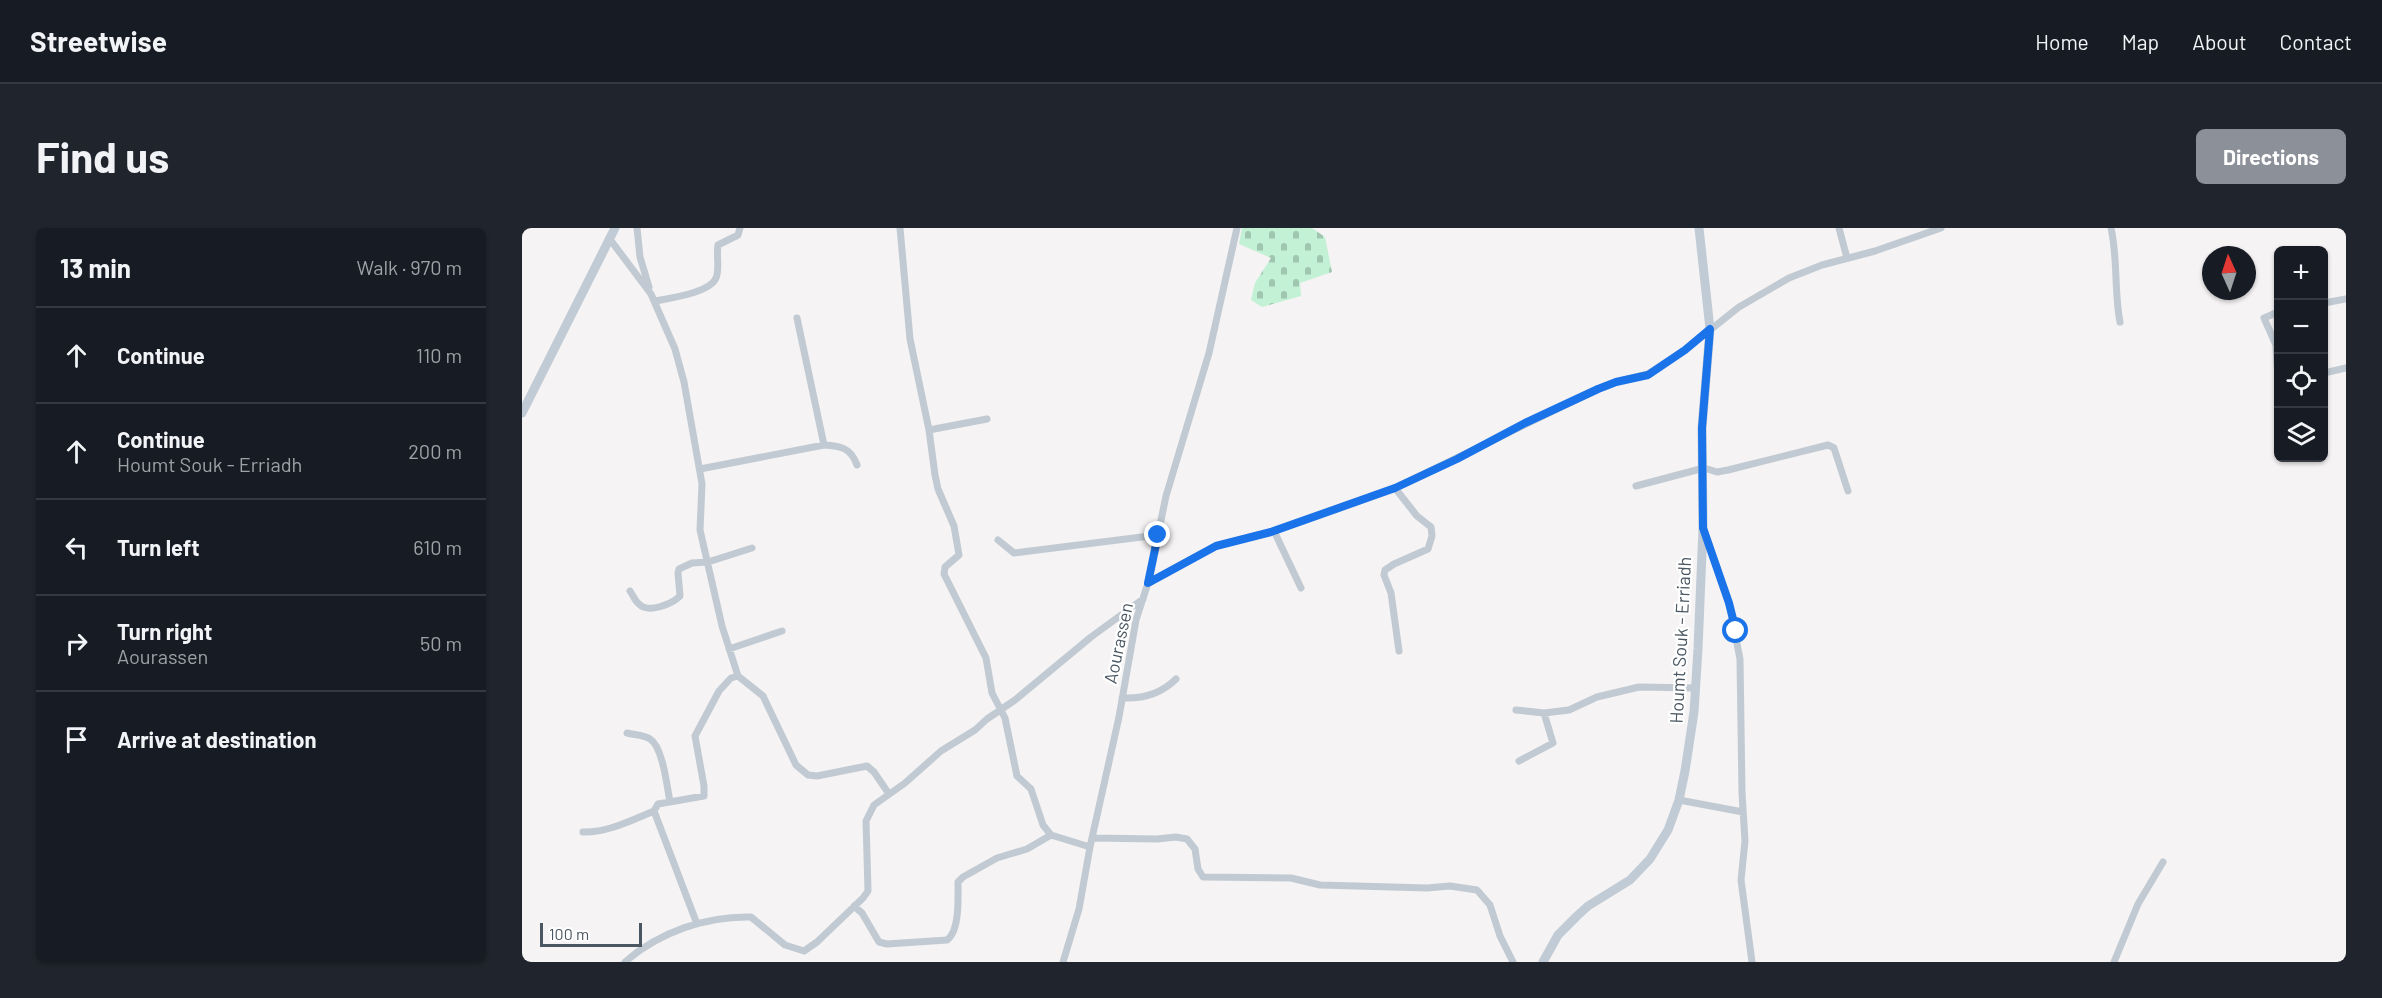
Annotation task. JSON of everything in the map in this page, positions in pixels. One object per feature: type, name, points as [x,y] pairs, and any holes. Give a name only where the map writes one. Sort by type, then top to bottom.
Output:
[{"type":"street","points":[[522,413],[615,228]]},
{"type":"street","points":[[637,228],[641,264],[675,349],[684,382],[700,469],[702,499],[700,530],[722,626],[738,676],[763,696],[792,758],[802,771],[808,775],[817,776],[867,766],[889,794]]},
{"type":"street","points":[[653,298],[700,290],[713,283],[717,275],[718,245],[738,235],[740,228]]},
{"type":"street","points":[[900,228],[910,339],[929,430],[938,489],[954,526],[959,548],[958,555],[945,567],[944,574],[986,658],[992,693],[1005,718],[1017,776],[1031,789],[1043,825],[1051,835],[1090,847]]},
{"type":"street","name":"Aourassen","points":[[1063,962],[1079,909],[1136,620],[1148,583],[1166,496],[1209,354],[1237,228]]},
{"type":"street","name":"Houmt Souk - Erriadh","points":[[1543,962],[1558,935],[1577,916],[1588,906],[1630,880],[1650,859],[1668,830],[1679,800],[1690,741],[1696,688],[1703,528],[1702,428],[1710,329],[1699,228]]},
{"type":"street","points":[[1839,228],[1846,258]]},
{"type":"street","points":[[1148,583],[1216,546],[1274,531],[1395,488],[1598,389],[1616,382],[1648,375],[1685,350],[1755,296],[1789,278],[1822,265],[1875,251],[1941,228]]},
{"type":"street","points":[[2111,228],[2116,258],[2120,322]]},
{"type":"street","points":[[609,238],[653,298]]},
{"type":"street","points":[[2328,302],[2346,299]]},
{"type":"street","points":[[2274,314],[2264,318],[2274,340]]},
{"type":"street","points":[[796,318],[824,445]]},
{"type":"street","points":[[2328,373],[2346,368]]},
{"type":"street","points":[[929,430],[987,419]]},
{"type":"street","points":[[700,469],[824,445],[847,449],[853,453],[857,465]]},
{"type":"street","points":[[1636,486],[1704,468],[1717,472],[1823,445],[1831,445],[1848,491]]},
{"type":"street","points":[[1395,488],[1417,516],[1431,527],[1432,532],[1428,549],[1385,570],[1384,575],[1391,593],[1399,651]]},
{"type":"street","points":[[1703,528],[1729,603],[1740,659],[1745,841],[1741,880],[1752,962]]},
{"type":"street","points":[[1274,531],[1301,588]]},
{"type":"street","points":[[998,540],[1014,553],[1158,535]]},
{"type":"street","points":[[630,591],[644,608],[672,602],[680,596],[678,573],[680,569],[692,563],[708,562],[752,548]]},
{"type":"street","points":[[625,962],[666,935],[697,924],[726,918],[751,917],[784,945],[804,951],[817,942],[868,891],[866,817],[874,804],[905,783],[941,751],[975,730],[987,718],[1001,711],[1103,627],[1143,598]]},
{"type":"street","points":[[729,649],[782,631]]},
{"type":"street","points":[[583,832],[606,829],[654,811],[658,804],[704,796],[695,736],[719,691],[731,678],[738,676]]},
{"type":"street","points":[[1122,698],[1136,699],[1164,690],[1176,679]]},
{"type":"street","points":[[1516,710],[1544,713],[1569,710],[1597,697],[1640,687],[1696,688]]},
{"type":"street","points":[[1519,761],[1553,743],[1544,713]]},
{"type":"street","points":[[627,733],[644,736],[656,744],[670,802]]},
{"type":"street","points":[[1679,800],[1743,812]]},
{"type":"street","points":[[654,811],[697,924]]},
{"type":"street","points":[[854,906],[862,914],[879,942],[887,944],[947,940],[953,934],[957,913],[958,882],[997,858],[1027,849],[1051,835]]},
{"type":"street","points":[[1092,838],[1157,840],[1176,837],[1187,839],[1196,849],[1198,869],[1203,877],[1291,878],[1320,885],[1427,888],[1450,886],[1477,890],[1490,905],[1500,936],[1513,962]]},
{"type":"street","points":[[2114,962],[2138,904],[2163,862]]},
{"type":"green space","points":[[1242,228],[1312,228],[1325,237],[1332,272],[1300,283],[1301,296],[1262,307],[1251,300],[1255,283],[1271,258],[1239,244]]},
{"type":"route","points":[[1158,535],[1148,583],[1216,546],[1271,532],[1395,488],[1598,389],[1616,382],[1648,375],[1685,350],[1710,329],[1702,428],[1703,528],[1716,561],[1736,631]]}]
